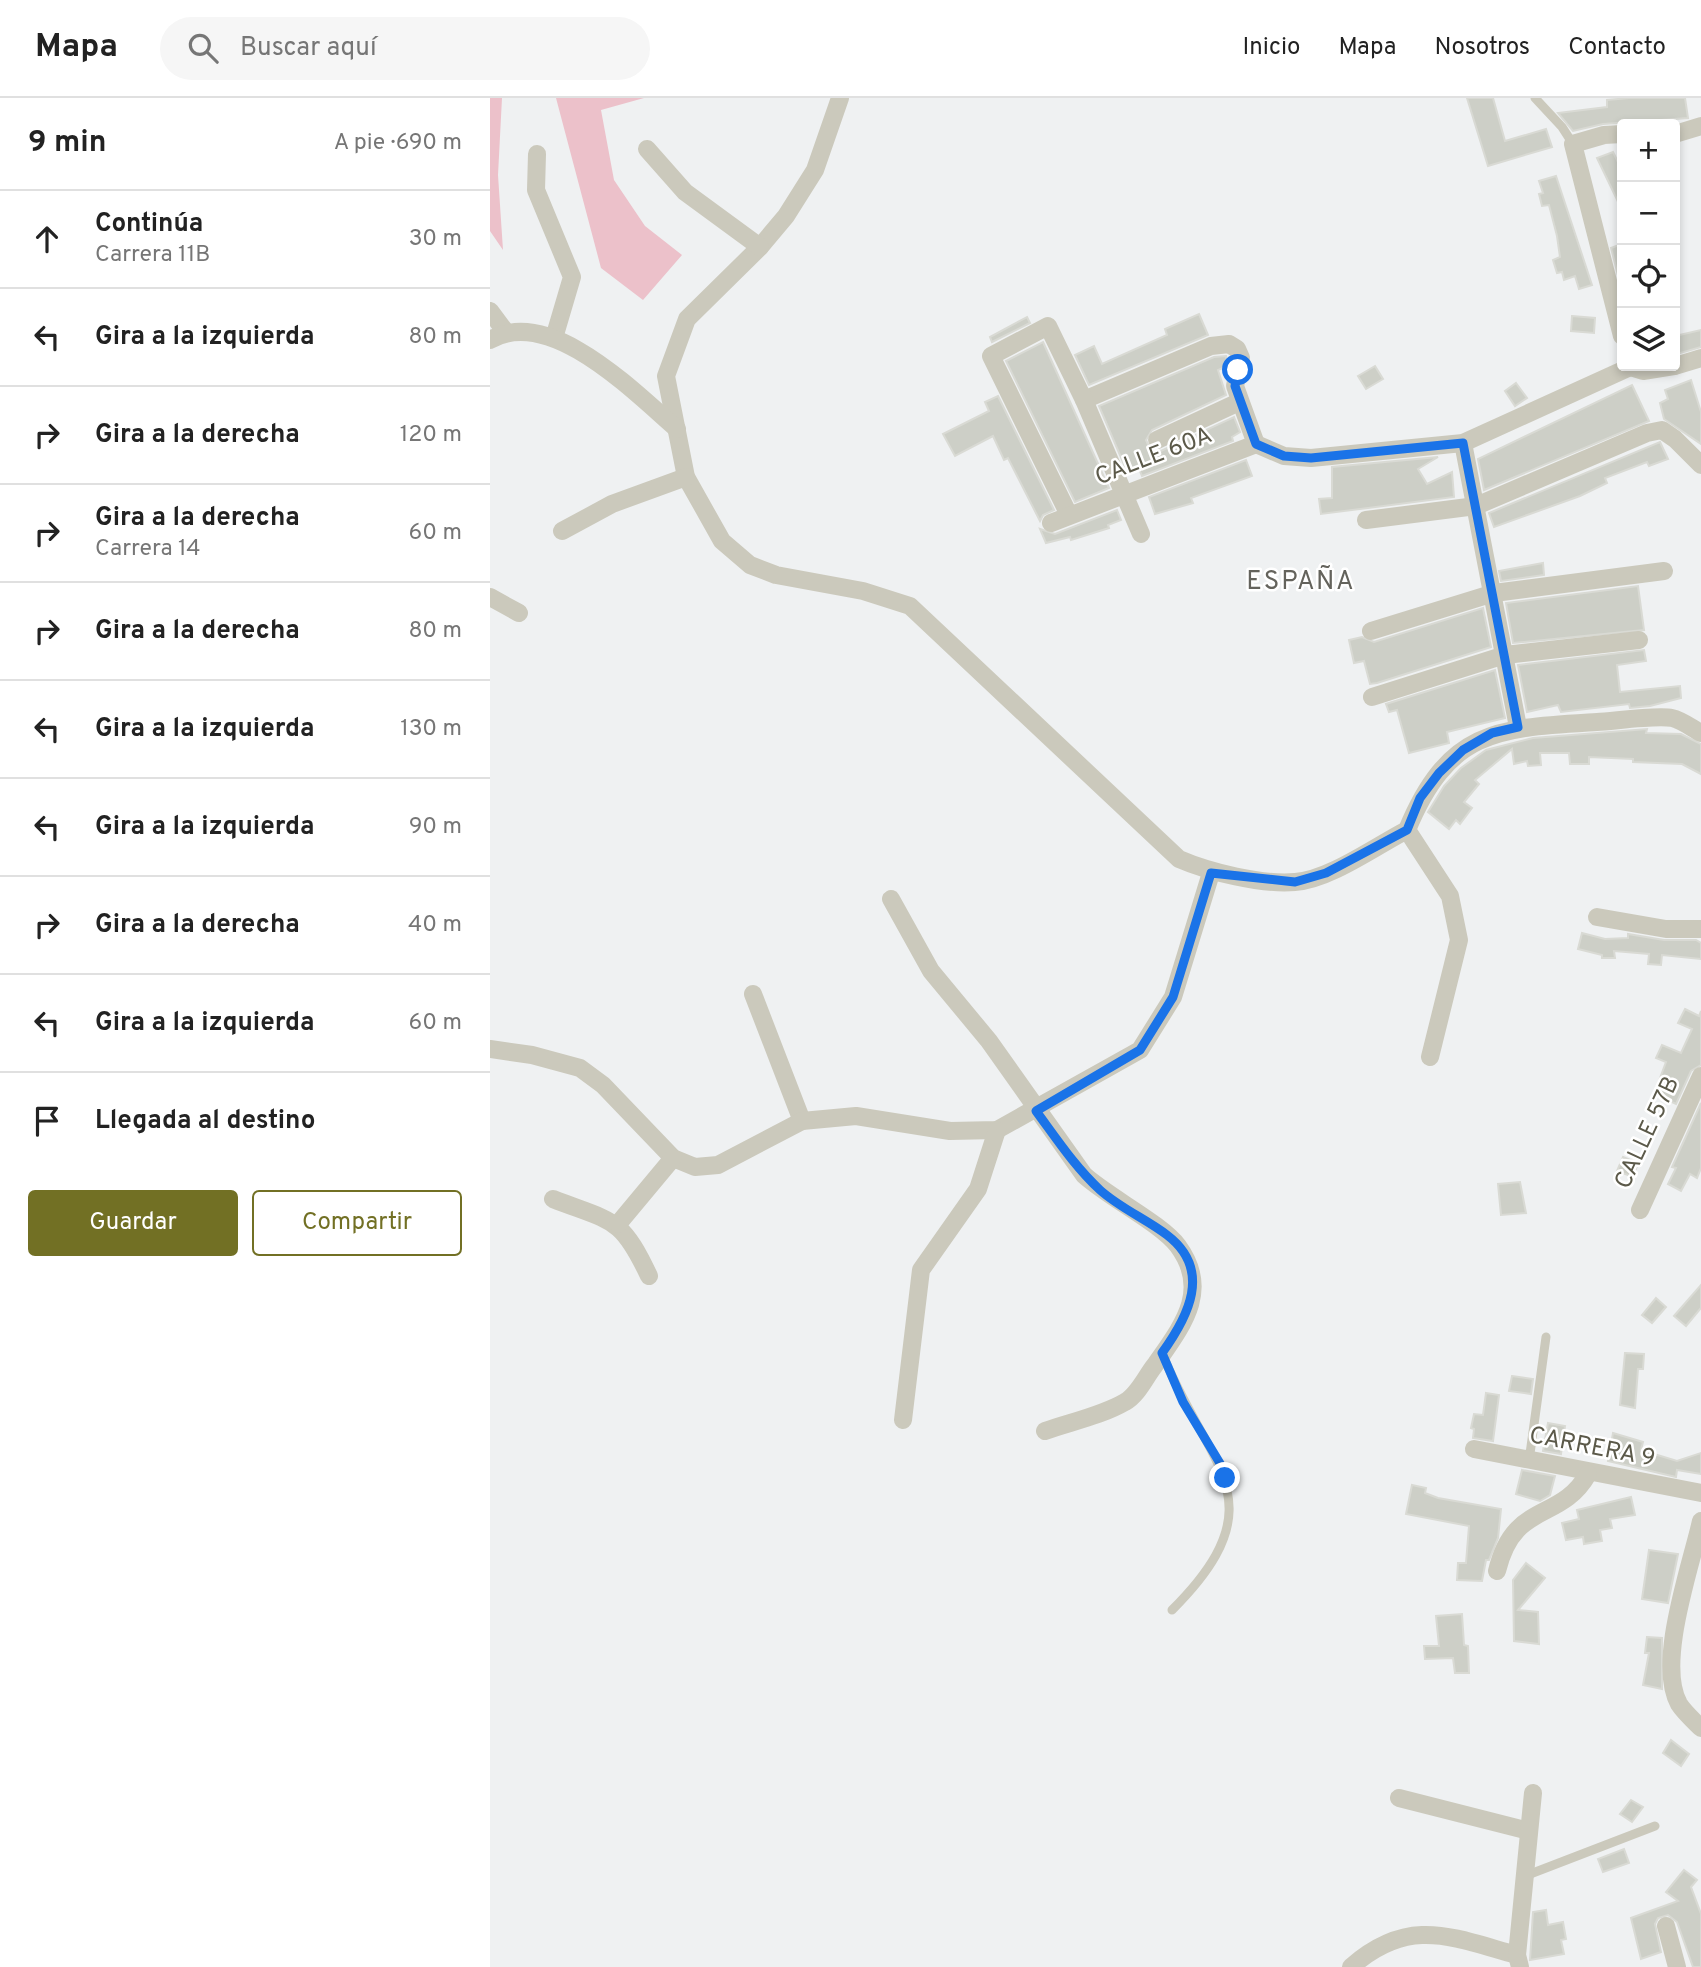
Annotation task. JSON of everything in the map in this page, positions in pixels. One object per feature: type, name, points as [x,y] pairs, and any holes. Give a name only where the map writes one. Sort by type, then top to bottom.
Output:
[{"type":"street","points":[[841,98],[815,170],[786,216],[760,247],[687,319],[666,376],[687,477],[722,541],[750,565],[776,575],[863,591],[910,607],[1179,859],[1211,873],[1295,882],[1326,873],[1407,830],[1420,798],[1439,773],[1463,750],[1492,733],[1518,727],[1672,718],[1701,733]]},
{"type":"street","points":[[1680,132],[1701,126]]},
{"type":"street","points":[[1617,134],[1605,135],[1573,145],[1617,317]]},
{"type":"street","points":[[647,149],[685,192],[760,247]]},
{"type":"street","points":[[537,154],[536,191],[572,277],[554,338]]},
{"type":"street","points":[[490,311],[498,335],[554,338],[601,364],[677,429]]},
{"type":"street","points":[[1069,515],[991,356],[1048,326],[1084,400],[1141,534]]},
{"type":"street","points":[[1084,400],[1211,346],[1229,344],[1237,349],[1241,358],[1235,386],[1256,444],[1284,456],[1311,458],[1463,443],[1619,371]]},
{"type":"street","points":[[1680,364],[1701,358]]},
{"type":"street","points":[[1157,440],[1239,402]]},
{"type":"street","points":[[1366,520],[1476,506],[1647,433],[1662,430],[1701,465]]},
{"type":"street","points":[[1463,443],[1518,727]]},
{"type":"street","name":"CALLE 60A","points":[[1051,523],[1256,444]]},
{"type":"street","points":[[562,531],[612,504],[687,477]]},
{"type":"street","points":[[1371,632],[1494,593],[1664,571]]},
{"type":"street","points":[[490,597],[519,612]]},
{"type":"street","points":[[1372,697],[1505,655],[1639,640]]},
{"type":"street","points":[[1407,830],[1450,896],[1459,940],[1430,1057]]},
{"type":"street","points":[[490,1049],[532,1055],[580,1068],[603,1085],[673,1158],[695,1167],[718,1165],[802,1121],[856,1116],[950,1131],[997,1130],[1036,1111],[1140,1050],[1173,997],[1211,873]]},
{"type":"street","points":[[891,899],[931,971],[989,1041],[1036,1111],[1084,1175],[1104,1193],[1170,1237],[1193,1273],[1191,1304],[1184,1323],[1125,1402],[1045,1431]]},
{"type":"street","points":[[1597,917],[1665,929],[1701,929]]},
{"type":"street","points":[[753,995],[802,1121]]},
{"type":"street","name":"CALLE 57B","points":[[1640,1210],[1701,1076]]},
{"type":"street","points":[[903,1420],[921,1270],[978,1189],[997,1130]]},
{"type":"street","points":[[618,1224],[673,1158]]},
{"type":"street","points":[[553,1199],[618,1224],[628,1234],[649,1276]]},
{"type":"street","name":"CARRERA 9","points":[[1474,1449],[1588,1474],[1701,1493]]},
{"type":"street","points":[[1497,1571],[1502,1548],[1526,1519],[1580,1488],[1588,1474]]},
{"type":"street","points":[[1701,1521],[1673,1643],[1671,1676],[1679,1703],[1701,1728]]},
{"type":"street","points":[[1351,1967],[1370,1950],[1416,1933],[1448,1936],[1519,1961],[1533,1793]]},
{"type":"street","points":[[1399,1798],[1530,1831]]},
{"type":"street","points":[[1666,1926],[1677,1967]]},
{"type":"lane","points":[[1535,98],[1562,127],[1573,145]]},
{"type":"lane","points":[[1529,1461],[1546,1337]]},
{"type":"lane","points":[[1162,1353],[1183,1402],[1221,1465],[1230,1519],[1228,1532],[1210,1568],[1172,1609]]},
{"type":"lane","points":[[1525,1876],[1655,1826]]},
{"type":"shaded area","points":[[490,98],[502,98],[498,175],[503,250],[490,231]]},
{"type":"shaded area","points":[[556,98],[644,98],[601,110],[614,180],[645,226],[682,255],[643,300],[601,268]]},
{"type":"building","points":[[1467,98],[1493,98],[1505,141],[1546,129],[1552,147],[1488,166]]},
{"type":"building","points":[[1685,98],[1688,118],[1617,119],[1617,123],[1573,131],[1558,113],[1607,107],[1607,100]]},
{"type":"building","points":[[1613,152],[1617,160],[1617,200],[1597,158]]},
{"type":"building","points":[[1556,176],[1592,285],[1579,289],[1575,276],[1564,280],[1562,272],[1557,273],[1553,260],[1560,257],[1557,236],[1549,205],[1542,206],[1539,194],[1543,193],[1539,181]]},
{"type":"building","points":[[1617,246],[1617,271],[1611,248]]},
{"type":"building","points":[[1199,314],[1208,335],[1089,385],[1075,355],[1094,346],[1102,364],[1167,335],[1165,329]]},
{"type":"building","points":[[1572,316],[1595,318],[1594,333],[1571,331]]},
{"type":"building","points":[[1027,317],[1030,323],[992,342],[990,337]]},
{"type":"building","points":[[1701,330],[1701,347],[1680,353],[1680,335]]},
{"type":"building","points":[[1043,342],[1109,488],[1075,502],[1006,361]]},
{"type":"building","points":[[1226,356],[1228,366],[1218,370],[1226,395],[1152,430],[1146,440],[1150,449],[1161,451],[1234,417],[1240,432],[1232,437],[1233,441],[1142,476],[1139,469],[1128,474],[1099,406],[1214,357]]},
{"type":"building","points":[[1375,366],[1383,379],[1366,389],[1358,376]]},
{"type":"building","points":[[1691,380],[1701,412],[1701,444],[1664,419],[1660,403],[1668,399],[1665,390]]},
{"type":"building","points":[[1516,383],[1527,398],[1515,406],[1505,391]]},
{"type":"building","points":[[1632,385],[1649,421],[1484,490],[1478,459]]},
{"type":"building","points":[[998,396],[1054,510],[1043,515],[1040,521],[1008,458],[1004,460],[993,436],[955,456],[943,434],[989,411],[985,402]]},
{"type":"building","points":[[1660,442],[1668,459],[1649,466],[1647,462],[1605,478],[1607,483],[1580,496],[1494,527],[1489,513]]},
{"type":"building","points":[[1438,457],[1418,469],[1427,484],[1452,472],[1454,497],[1321,514],[1319,499],[1332,498],[1332,467]]},
{"type":"building","points":[[1246,460],[1252,476],[1191,498],[1193,503],[1155,514],[1149,497]]},
{"type":"building","points":[[1117,510],[1121,520],[1108,525],[1109,528],[1071,540],[1070,537],[1046,543],[1040,529],[1055,534]]},
{"type":"building","points":[[1543,563],[1544,575],[1501,581],[1499,571]]},
{"type":"building","points":[[1638,586],[1644,630],[1513,643],[1506,603]]},
{"type":"building","points":[[1483,608],[1491,647],[1370,684],[1364,661],[1354,663],[1349,640],[1362,637],[1374,642]]},
{"type":"building","points":[[1644,650],[1646,661],[1617,665],[1620,692],[1680,686],[1681,698],[1630,708],[1629,704],[1561,712],[1558,705],[1527,712],[1518,665]]},
{"type":"building","points":[[1495,670],[1505,718],[1447,732],[1449,743],[1409,753],[1397,710],[1389,712],[1386,704]]},
{"type":"building","points":[[1647,729],[1646,733],[1681,734],[1701,744],[1701,774],[1682,764],[1633,762],[1633,759],[1589,757],[1589,764],[1570,764],[1569,753],[1540,753],[1541,765],[1528,766],[1527,761],[1514,764],[1512,749],[1475,780],[1479,784],[1464,802],[1472,808],[1460,824],[1456,820],[1449,829],[1428,812],[1444,786],[1461,768],[1486,750],[1533,738]]},
{"type":"building","points":[[1582,933],[1605,939],[1628,938],[1628,934],[1664,940],[1696,940],[1701,943],[1701,959],[1662,955],[1661,965],[1648,964],[1649,954],[1614,951],[1615,958],[1602,958],[1602,955],[1578,949]]},
{"type":"building","points":[[1685,1009],[1699,1016],[1701,1011],[1701,1065],[1691,1071],[1676,1104],[1654,1094],[1666,1062],[1656,1058],[1662,1045],[1681,1053],[1692,1029],[1678,1023]]},
{"type":"building","points":[[1701,1103],[1701,1168],[1697,1178],[1690,1174],[1681,1191],[1668,1184],[1676,1168],[1672,1167]]},
{"type":"building","points":[[1623,1157],[1638,1163],[1633,1177],[1617,1171]]},
{"type":"building","points":[[1520,1182],[1526,1213],[1501,1215],[1498,1184]]},
{"type":"building","points":[[1701,1285],[1701,1308],[1686,1326],[1674,1316]]},
{"type":"building","points":[[1656,1298],[1666,1307],[1652,1323],[1642,1315]]},
{"type":"building","points":[[1625,1353],[1644,1354],[1643,1369],[1638,1369],[1635,1408],[1620,1405]]},
{"type":"building","points":[[1512,1376],[1533,1379],[1531,1394],[1509,1391]]},
{"type":"building","points":[[1486,1393],[1499,1395],[1493,1441],[1473,1438],[1474,1429],[1471,1428],[1474,1414],[1483,1415]]},
{"type":"building","points":[[1548,1423],[1565,1426],[1561,1454],[1543,1451]]},
{"type":"building","points":[[1613,1433],[1643,1442],[1641,1450],[1677,1461],[1701,1453],[1701,1474],[1677,1470],[1676,1477],[1608,1461]]},
{"type":"building","points":[[1522,1470],[1555,1476],[1550,1495],[1540,1501],[1516,1494]]},
{"type":"building","points":[[1412,1485],[1426,1488],[1425,1493],[1438,1498],[1501,1509],[1498,1538],[1489,1560],[1486,1560],[1482,1581],[1457,1580],[1458,1563],[1466,1563],[1469,1526],[1406,1514]]},
{"type":"building","points":[[1631,1497],[1635,1515],[1610,1519],[1612,1528],[1600,1530],[1602,1541],[1584,1544],[1583,1537],[1566,1540],[1562,1523],[1579,1519],[1577,1510]]},
{"type":"building","points":[[1649,1550],[1678,1554],[1668,1603],[1642,1599]]},
{"type":"building","points":[[1526,1563],[1545,1578],[1518,1610],[1538,1612],[1539,1644],[1514,1641],[1513,1580]]},
{"type":"building","points":[[1462,1614],[1464,1645],[1468,1646],[1469,1673],[1455,1673],[1453,1658],[1425,1659],[1424,1646],[1439,1646],[1436,1616]]},
{"type":"building","points":[[1647,1637],[1662,1638],[1662,1689],[1643,1685],[1649,1653],[1645,1653]]},
{"type":"building","points":[[1671,1740],[1689,1754],[1681,1766],[1663,1753]]},
{"type":"building","points":[[1631,1800],[1643,1807],[1632,1822],[1620,1814]]},
{"type":"building","points":[[1624,1849],[1629,1863],[1603,1872],[1598,1859]]},
{"type":"building","points":[[1684,1870],[1697,1880],[1691,1887],[1701,1914],[1701,1967],[1693,1967],[1677,1922],[1668,1915],[1658,1918],[1655,1924],[1661,1952],[1641,1959],[1631,1918],[1678,1901],[1666,1892]]},
{"type":"building","points":[[1546,1910],[1548,1925],[1563,1922],[1566,1939],[1561,1940],[1564,1954],[1530,1960],[1533,1912]]},
{"type":"district","name":"ESPAÑA","points":[[1301,582]]},
{"type":"route","points":[[1225,1478],[1221,1465],[1183,1402],[1162,1353],[1184,1323],[1191,1304],[1193,1273],[1170,1237],[1104,1193],[1084,1175],[1036,1111],[1140,1050],[1173,997],[1211,873],[1295,882],[1326,873],[1407,830],[1420,798],[1439,773],[1463,750],[1492,733],[1518,727],[1463,443],[1311,458],[1284,456],[1256,444],[1235,386],[1238,370]]}]
